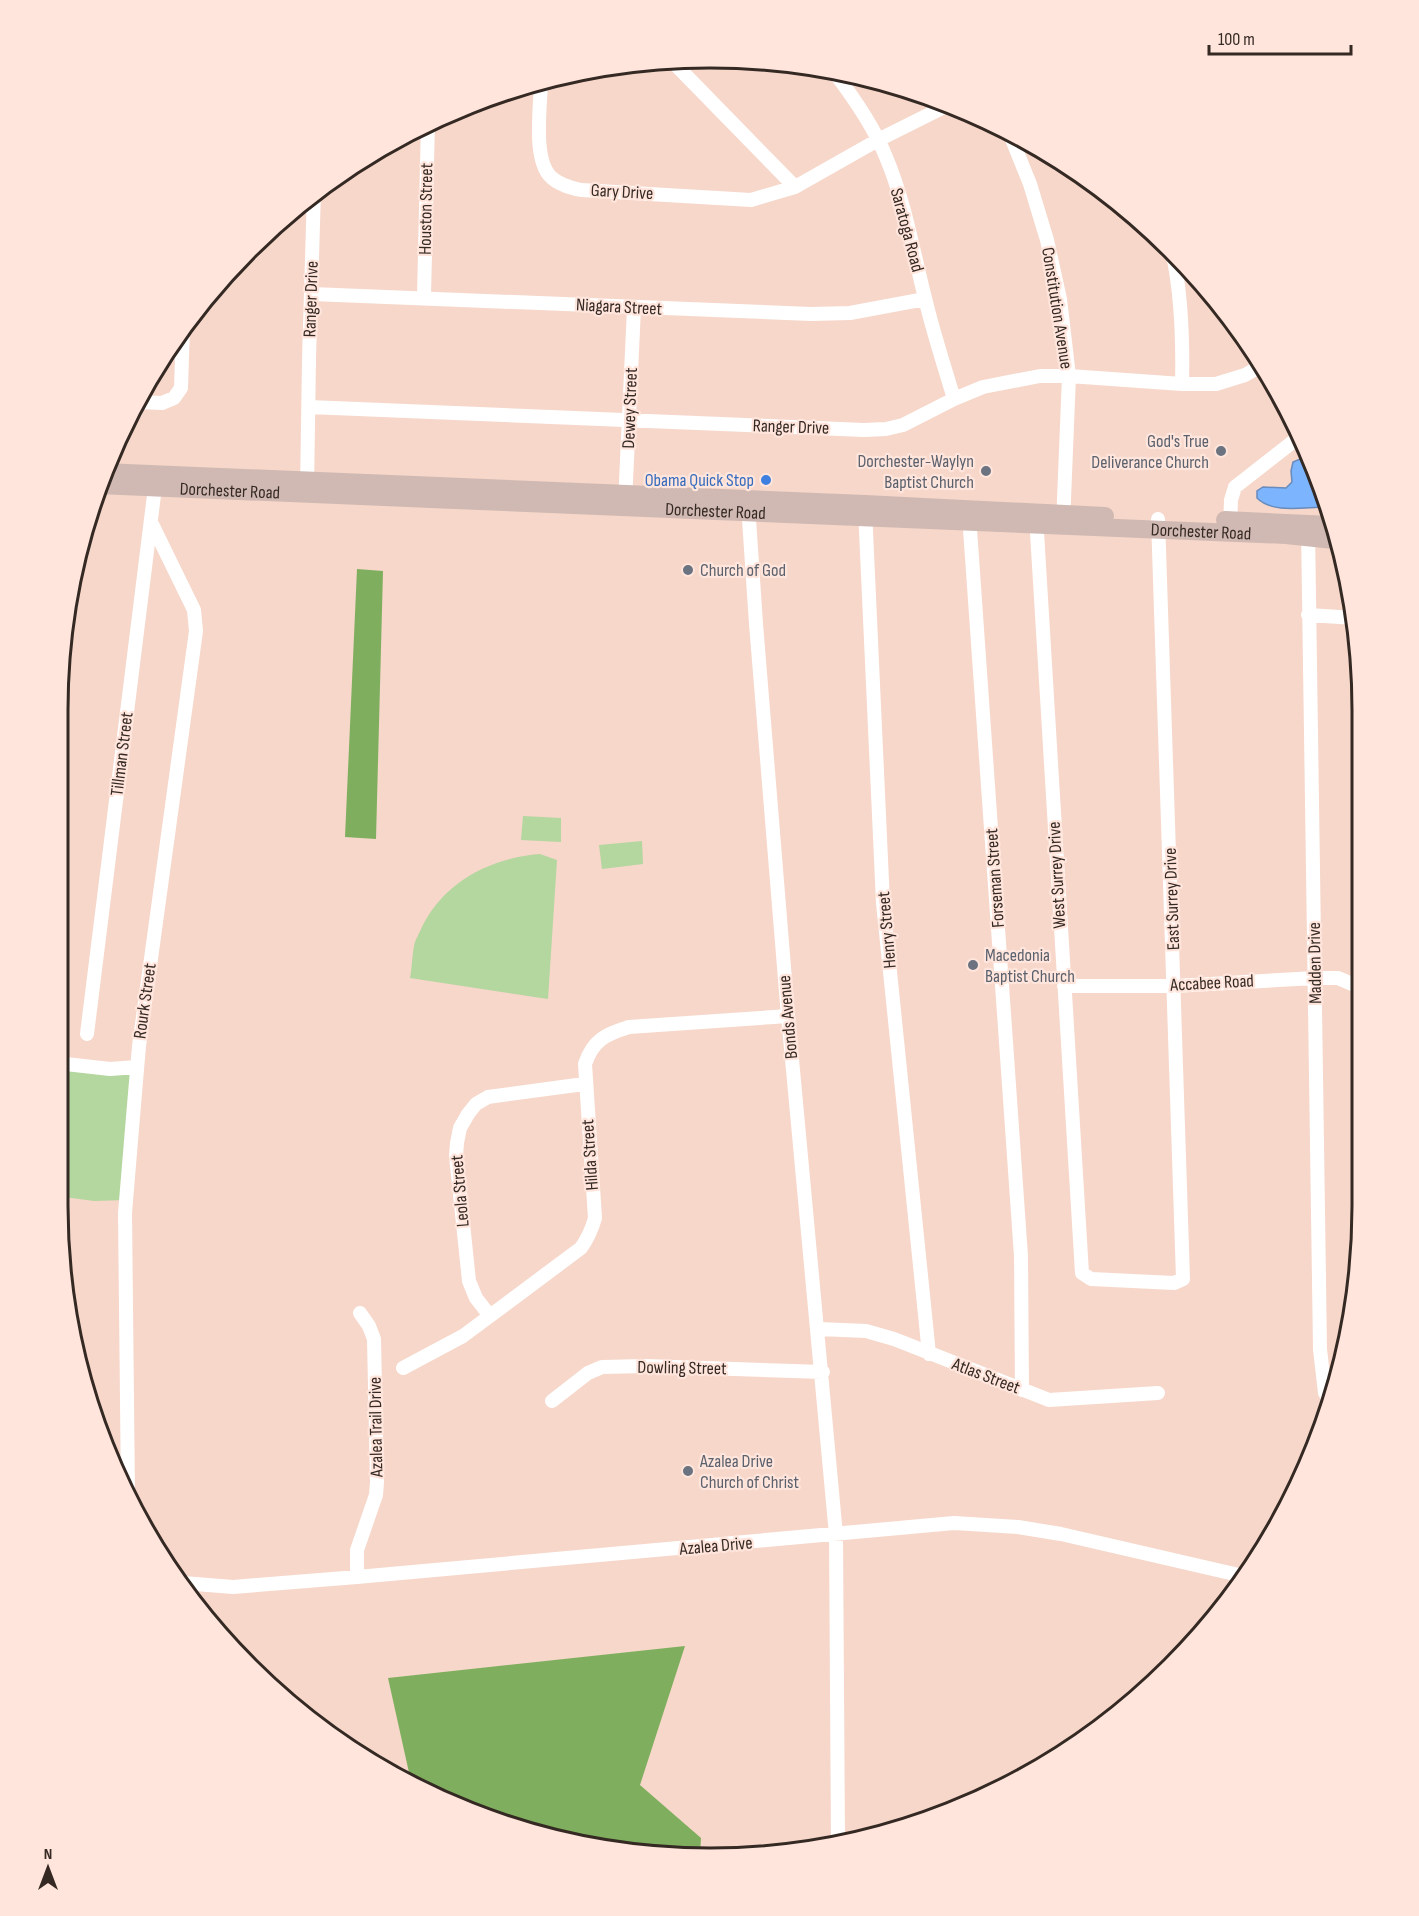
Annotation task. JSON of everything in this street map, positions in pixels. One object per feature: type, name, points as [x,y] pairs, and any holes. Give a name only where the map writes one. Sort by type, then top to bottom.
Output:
[{"type":"main road","name":"Dorchester Road","points":[[113,474],[156,481]]},
{"type":"main road","name":"Dorchester Road","points":[[109,484],[156,481],[1230,527],[1308,530],[1325,526]]},
{"type":"main road","name":"Dorchester Road","points":[[1308,530],[1328,538]]},
{"type":"street","points":[[679,69],[795,187]]},
{"type":"street","name":"Saratoga Road","points":[[841,81],[878,140],[887,159],[911,237],[925,299],[954,399]]},
{"type":"street","name":"Gary Drive","points":[[541,90],[541,159],[550,177],[561,183],[581,190],[751,200],[795,187],[878,140],[938,110]]},
{"type":"street","name":"Houston Street","points":[[424,297],[429,133]]},
{"type":"street","name":"Constitution Avenue","points":[[1015,146],[1030,184],[1047,240],[1060,299],[1069,376],[1064,520]]},
{"type":"street","name":"Ranger Drive","points":[[307,487],[314,204]]},
{"type":"street","points":[[1176,269],[1183,342],[1182,384]]},
{"type":"street","name":"Niagara Street","points":[[312,294],[424,297],[634,308],[850,313],[925,299]]},
{"type":"street","name":"Dewey Street","points":[[626,502],[634,308]]},
{"type":"street","points":[[146,402],[162,403],[174,398],[182,388],[183,343]]},
{"type":"street","name":"Ranger Drive","points":[[309,407],[864,430],[886,429],[903,425],[983,387],[1040,376],[1216,384],[1254,370]]},
{"type":"street","points":[[1230,527],[1231,500],[1235,487],[1293,442]]},
{"type":"street","name":"Tillman Street","points":[[87,1035],[156,481]]},
{"type":"street","name":"Bonds Avenue","points":[[748,506],[788,1016],[823,1372],[836,1535],[838,1835]]},
{"type":"street","name":"Henry Street","points":[[865,511],[883,903],[929,1354]]},
{"type":"street","name":"Forseman Street","points":[[969,516],[1021,1256],[1022,1390]]},
{"type":"street","name":"West Surrey Drive","points":[[1036,519],[1082,1273],[1091,1279],[1174,1282],[1183,1279]]},
{"type":"street","name":"Rourk Street","points":[[128,1477],[125,1213],[137,1067],[196,631],[194,610],[151,522]]},
{"type":"street","name":"East Surrey Drive","points":[[1158,524],[1183,1279]]},
{"type":"street","name":"Madden Drive","points":[[1308,530],[1320,1349],[1325,1390]]},
{"type":"street","points":[[1308,615],[1345,617]]},
{"type":"street","name":"Accabee Road","points":[[1064,986],[1175,986],[1315,978],[1338,978],[1352,984]]},
{"type":"street","name":"Hilda Street","points":[[403,1368],[463,1336],[581,1248],[592,1229],[595,1218],[584,1084],[585,1064],[589,1051],[610,1033],[629,1027],[788,1016]]},
{"type":"street","points":[[68,1064],[110,1069],[137,1067]]},
{"type":"street","name":"Leola Street","points":[[490,1316],[476,1298],[469,1281],[456,1156],[460,1128],[476,1104],[488,1097],[584,1084]]},
{"type":"street","name":"Azalea Trail Drive","points":[[357,1577],[357,1550],[376,1495],[378,1461],[374,1339],[360,1313]]},
{"type":"street","name":"Atlas Street","points":[[819,1329],[866,1330],[1048,1400],[1158,1393]]},
{"type":"street","name":"Dowling Street","points":[[552,1401],[588,1373],[602,1367],[645,1366],[823,1372]]},
{"type":"street","name":"Azalea Drive","points":[[191,1584],[232,1587],[954,1523],[1018,1527],[1062,1534],[1235,1574]]},
{"type":"green space","points":[[357,569],[383,571],[376,839],[345,837]]},
{"type":"green space","points":[[523,816],[561,818],[561,842],[521,840]]},
{"type":"green space","points":[[642,841],[643,864],[602,869],[599,845]]},
{"type":"green space","points":[[540,854],[557,860],[548,999],[410,978],[415,942],[430,912],[442,898],[470,875],[486,867],[521,856]]},
{"type":"green space","points":[[68,1064],[137,1067],[126,1200],[94,1201],[68,1197]]},
{"type":"green space","points":[[685,1646],[640,1785],[701,1838],[700,1848],[626,1843],[543,1827],[464,1800],[409,1773],[388,1678]]},
{"type":"water","points":[[1301,459],[1318,507],[1280,508],[1257,498],[1257,491],[1263,487],[1286,488],[1292,482],[1293,462]]},
{"type":"place","name":"God's True Deliverance Church","points":[[1221,451]]},
{"type":"place","name":"Dorchester-Waylyn Baptist Church","points":[[986,471]]},
{"type":"place","name":"Obama Quick Stop","points":[[766,480]]},
{"type":"place","name":"Church of God","points":[[688,570]]},
{"type":"place","name":"Macedonia Baptist Church","points":[[973,965]]},
{"type":"place","name":"Azalea Drive Church of Christ","points":[[688,1471]]}]
